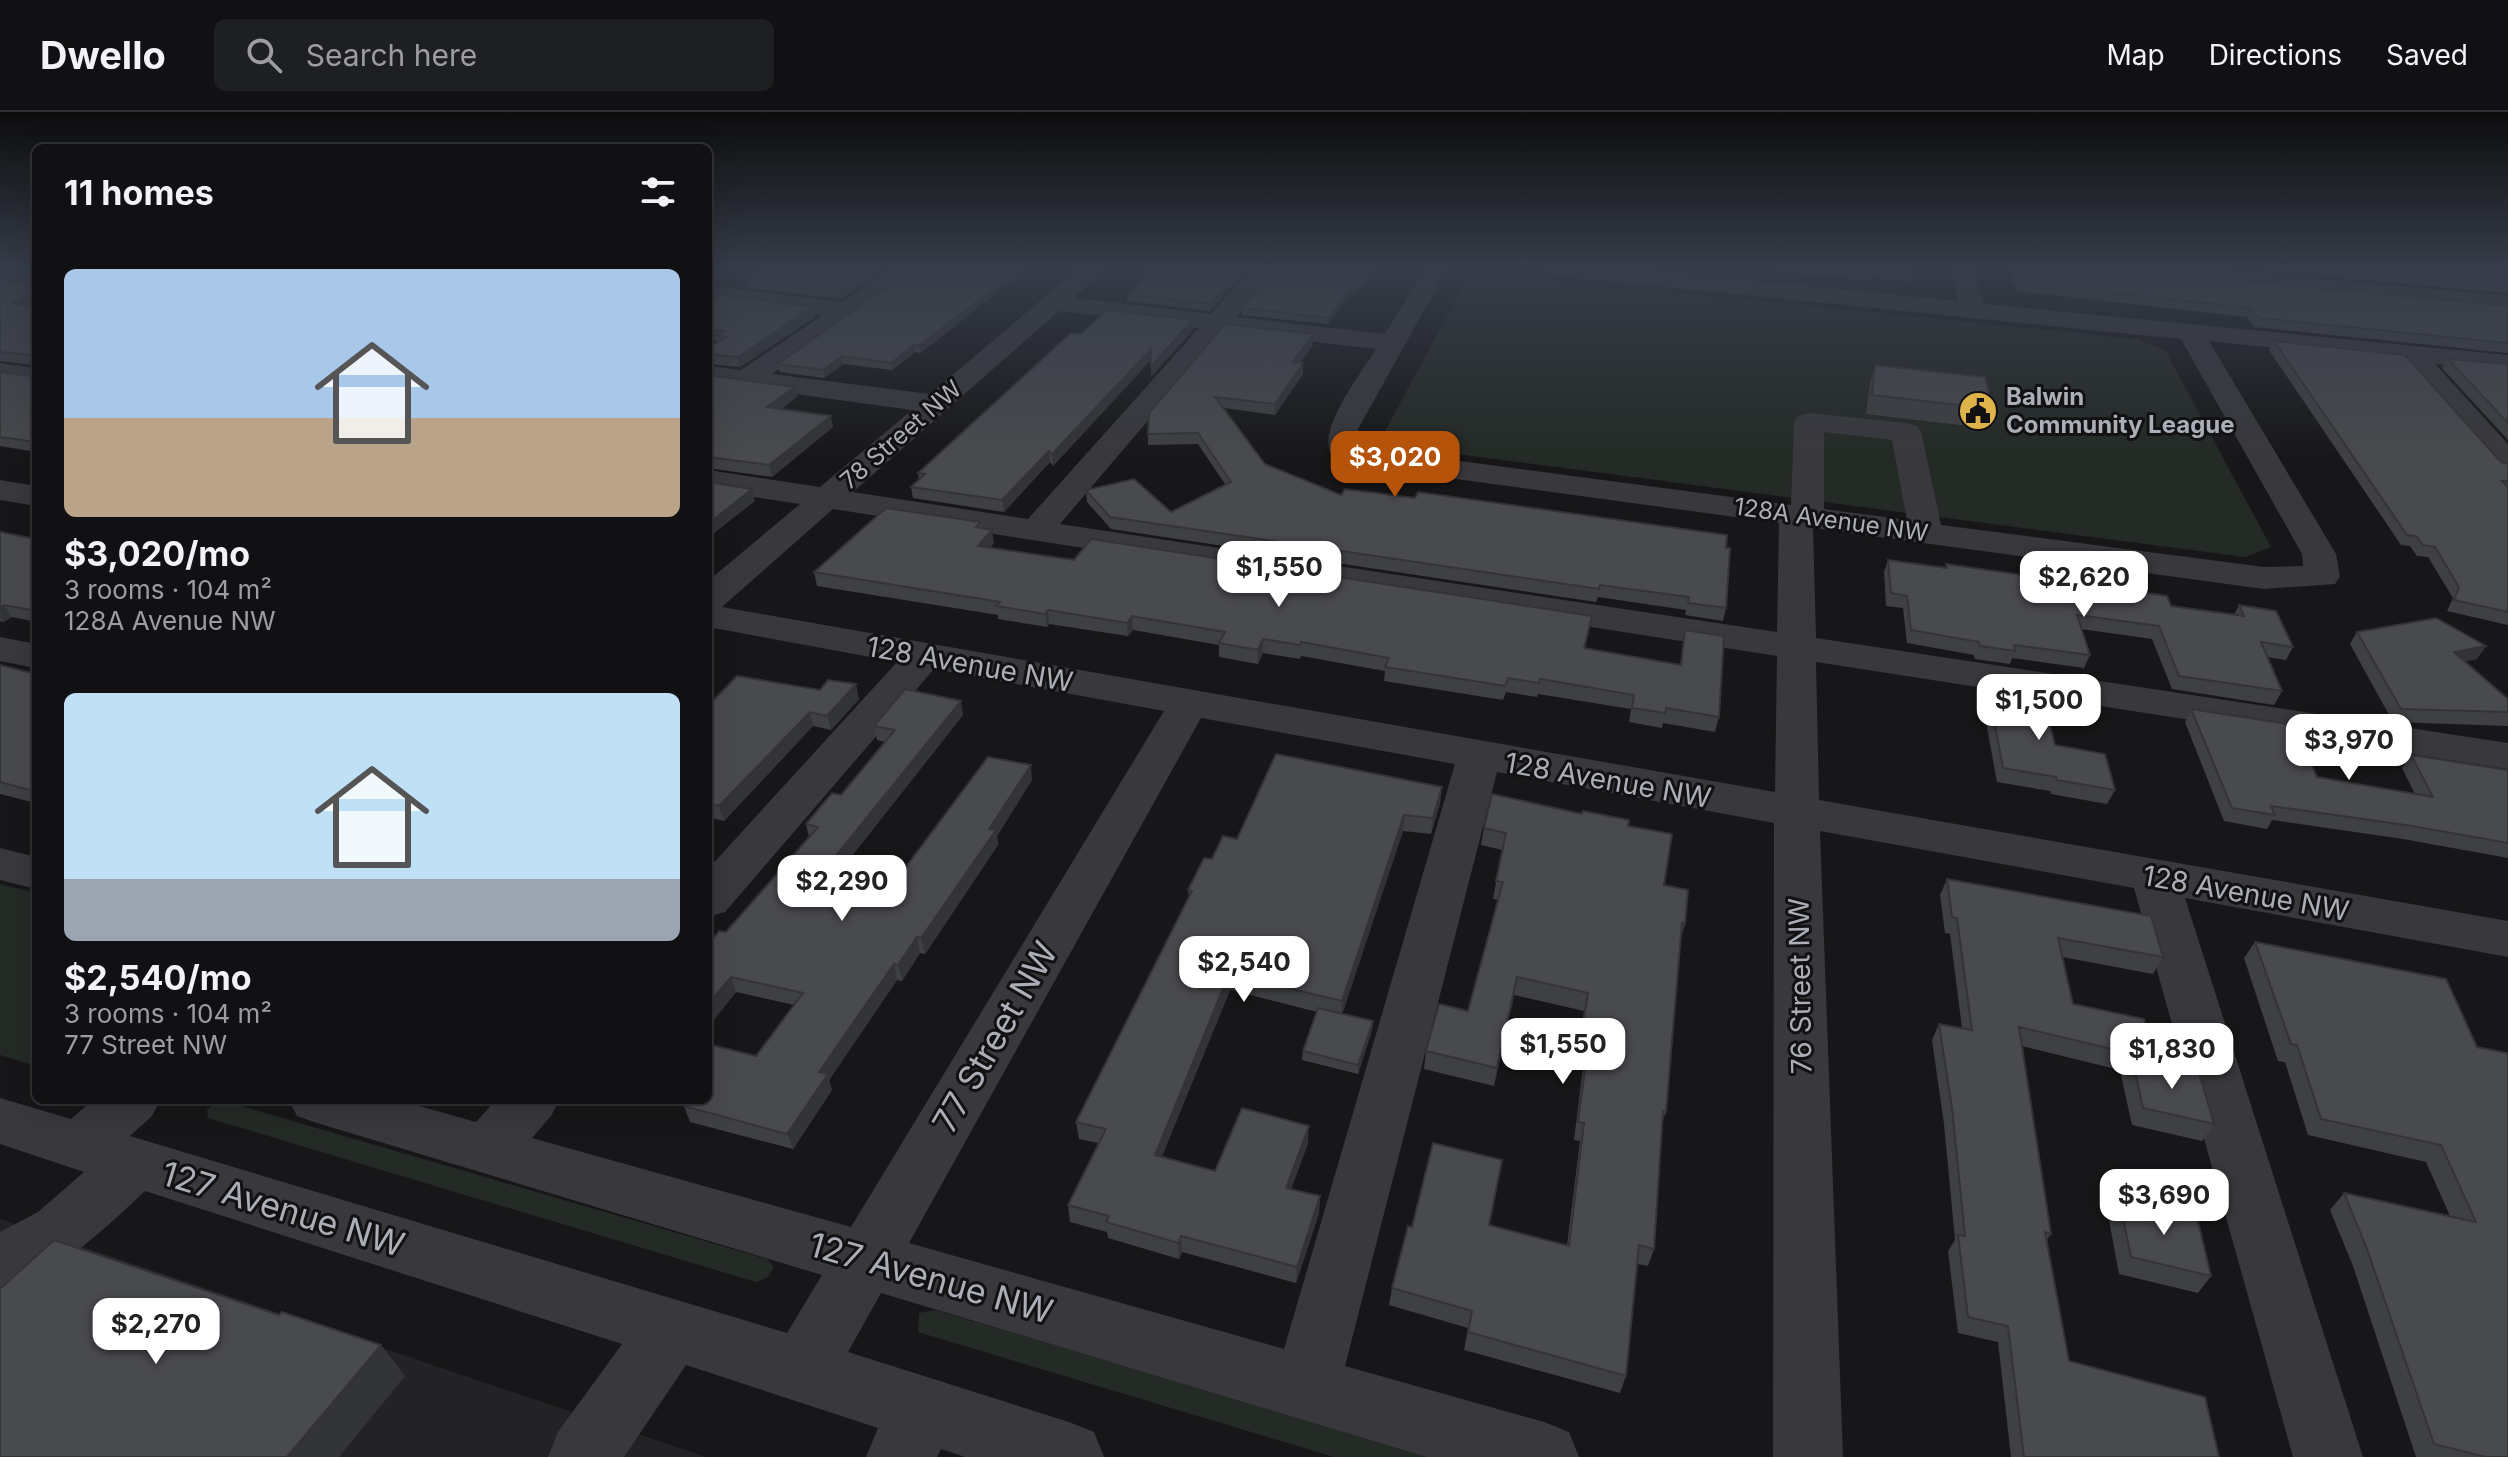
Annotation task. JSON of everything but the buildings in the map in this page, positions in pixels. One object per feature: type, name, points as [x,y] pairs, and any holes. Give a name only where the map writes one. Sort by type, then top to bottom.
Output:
[{"type":"street","points":[[746,379],[815,332]]},
{"type":"street","name":"78 Street NW","points":[[712,597],[1020,332]]},
{"type":"street","points":[[1037,529],[1209,332]]},
{"type":"street","points":[[1299,332],[1393,343],[1399,332]]},
{"type":"street","name":"128A Avenue NW","points":[[1393,343],[1343,429],[1343,449],[1382,460],[2264,578],[2322,576],[2319,554],[2190,332]]},
{"type":"street","points":[[2198,332],[2508,363]]},
{"type":"street","points":[[2410,353],[2508,463]]},
{"type":"street","points":[[0,371],[32,375]]},
{"type":"street","points":[[712,375],[936,404]]},
{"type":"street","name":"76 Street NW","points":[[1808,1457],[1796,647],[1809,422],[1906,432],[1926,533]]},
{"type":"street","points":[[712,481],[2508,756]]},
{"type":"street","points":[[0,490],[32,495]]},
{"type":"street","name":"128 Avenue NW","points":[[712,617],[1479,757],[2508,939]]},
{"type":"street","points":[[0,649],[32,655]]},
{"type":"street","points":[[712,895],[924,656]]},
{"type":"street","name":"77 Street NW","points":[[802,1370],[1188,704]]},
{"type":"street","points":[[1306,1388],[1479,757]]},
{"type":"street","points":[[0,864],[32,872]]},
{"type":"street","points":[[2155,877],[2328,1457]]},
{"type":"street","points":[[0,1264],[60,1231],[108,1155],[130,1104]]},
{"type":"street","name":"127 Avenue NW","points":[[331,1104],[1544,1457]]},
{"type":"street","points":[[487,1149],[527,1104]]},
{"type":"street","name":"127 Avenue NW","points":[[0,1121],[802,1370],[913,1434],[1069,1457]]},
{"type":"street","points":[[583,1457],[671,1330]]},
{"type":"shaded area","points":[[1439,332],[2064,332],[2136,339],[2165,350],[2271,547],[2245,557],[1403,447],[1384,433]]},
{"type":"shaded area","points":[[0,884],[32,892],[32,1065],[0,1055]]},
{"type":"shaded area","points":[[214,1104],[234,1104],[767,1259],[774,1267],[768,1277],[756,1282],[208,1118],[207,1110]]},
{"type":"shaded area","points":[[0,1219],[706,1457],[0,1457]]},
{"type":"shaded area","points":[[935,1310],[1434,1457],[1334,1457],[918,1332],[919,1313]]},
{"type":"place","name":"Balwin Community League","points":[[1978,411]]}]
